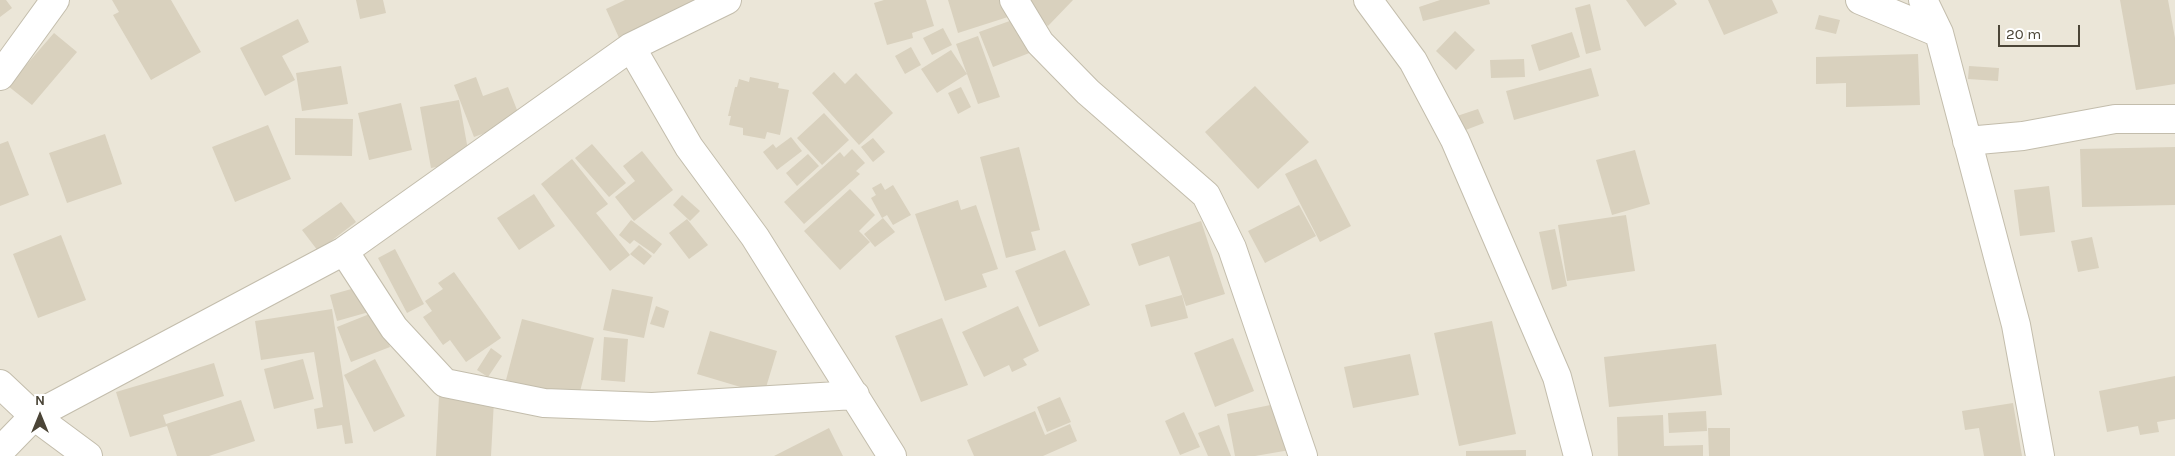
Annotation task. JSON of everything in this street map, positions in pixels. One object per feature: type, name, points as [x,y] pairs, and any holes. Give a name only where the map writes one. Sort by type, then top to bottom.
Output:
[{"type":"street","points":[[0,76],[55,0]]},
{"type":"street","points":[[0,451],[34,416],[344,251],[631,47],[727,0]]},
{"type":"street","points":[[1014,0],[1040,43],[1088,92],[1206,195],[1232,248],[1303,456]]},
{"type":"street","points":[[1368,0],[1413,61],[1455,140],[1557,377],[1578,456]]},
{"type":"street","points":[[1860,0],[1940,33]]},
{"type":"street","points":[[1923,0],[1940,33],[2016,325],[2040,456]]},
{"type":"street","points":[[631,47],[689,147],[755,237],[892,456]]},
{"type":"street","points":[[1967,140],[2023,136],[2115,119],[2175,119]]},
{"type":"street","points":[[344,251],[394,328],[445,383],[544,403],[652,407],[855,395]]},
{"type":"street","points":[[0,384],[34,416],[88,456]]},
{"type":"shaded area","points":[[0,0],[2175,0],[2175,456],[0,456]]},
{"type":"building","points":[[0,0],[6,0],[12,8],[0,17]]},
{"type":"building","points":[[112,0],[171,0],[201,52],[151,80],[113,15],[119,12]]},
{"type":"building","points":[[356,0],[383,0],[386,13],[360,19]]},
{"type":"building","points":[[625,0],[706,0],[620,40],[606,9]]},
{"type":"building","points":[[884,0],[926,0],[934,26],[912,33],[913,38],[887,45],[874,3]]},
{"type":"building","points":[[948,0],[1007,0],[1011,16],[958,33]]},
{"type":"building","points":[[1021,0],[1073,0],[1048,26]]},
{"type":"building","points":[[1440,0],[1489,0],[1490,4],[1423,21],[1419,7]]},
{"type":"building","points":[[1626,0],[1674,0],[1677,4],[1645,27]]},
{"type":"building","points":[[1708,0],[1772,0],[1778,13],[1724,35]]},
{"type":"building","points":[[2120,0],[2168,0],[2175,38],[2175,84],[2136,90]]},
{"type":"building","points":[[1590,4],[1601,50],[1586,54],[1575,8]]},
{"type":"building","points":[[1819,15],[1840,20],[1836,34],[1815,29]]},
{"type":"building","points":[[1018,18],[1032,52],[993,67],[979,32]]},
{"type":"building","points":[[298,19],[309,42],[282,56],[295,80],[265,96],[240,48]]},
{"type":"building","points":[[943,28],[952,45],[932,55],[923,38]]},
{"type":"building","points":[[1455,31],[1475,50],[1456,70],[1436,51]]},
{"type":"building","points":[[1572,32],[1580,57],[1539,71],[1531,45]]},
{"type":"building","points":[[54,33],[77,52],[32,105],[8,86]]},
{"type":"building","points":[[978,36],[1000,97],[978,104],[956,44]]},
{"type":"building","points":[[911,47],[921,65],[905,74],[895,56]]},
{"type":"building","points":[[951,50],[967,74],[937,93],[921,69]]},
{"type":"building","points":[[1918,54],[1920,105],[1846,107],[1846,83],[1816,84],[1816,57]]},
{"type":"building","points":[[1524,59],[1525,77],[1491,78],[1490,60]]},
{"type":"building","points":[[341,66],[348,104],[302,111],[296,73]]},
{"type":"building","points":[[1969,66],[1999,68],[1998,81],[1968,79]]},
{"type":"building","points":[[1591,68],[1599,96],[1514,120],[1506,91]]},
{"type":"building","points":[[834,72],[845,84],[856,73],[893,113],[859,145],[812,93]]},
{"type":"building","points":[[476,77],[483,96],[508,87],[521,120],[474,137],[454,85]]},
{"type":"building","points":[[750,77],[779,83],[778,88],[789,90],[780,135],[767,132],[765,139],[743,135],[743,128],[729,125],[731,116],[728,116],[735,87],[737,87],[739,79],[749,82]]},
{"type":"building","points":[[1255,86],[1309,142],[1258,189],[1205,132]]},
{"type":"building","points":[[961,87],[971,107],[958,114],[948,93]]},
{"type":"building","points":[[459,100],[470,161],[431,168],[420,107]]},
{"type":"building","points":[[401,103],[412,150],[369,160],[358,113]]},
{"type":"building","points":[[1478,109],[1484,123],[1463,131],[1457,116]]},
{"type":"building","points":[[824,113],[849,140],[822,165],[797,138]]},
{"type":"building","points":[[295,118],[353,119],[352,156],[295,155]]},
{"type":"building","points":[[268,125],[291,179],[235,202],[212,147]]},
{"type":"building","points":[[105,134],[122,184],[67,203],[49,153]]},
{"type":"building","points":[[791,137],[802,151],[777,170],[763,152],[773,144],[776,148]]},
{"type":"building","points":[[873,138],[885,152],[873,162],[861,147]]},
{"type":"building","points":[[8,141],[29,195],[0,206],[0,144]]},
{"type":"building","points":[[592,144],[626,183],[609,197],[575,158]]},
{"type":"building","points":[[1019,147],[1040,230],[1031,232],[1036,250],[1006,258],[980,157]]},
{"type":"building","points":[[2175,147],[2175,205],[2082,207],[2080,149]]},
{"type":"building","points":[[852,149],[865,163],[856,171],[860,174],[804,224],[784,202],[840,152],[844,157]]},
{"type":"building","points":[[1635,150],[1650,204],[1612,215],[1596,160]]},
{"type":"building","points":[[642,151],[673,190],[634,221],[615,197],[635,181],[623,166]]},
{"type":"building","points":[[808,154],[819,166],[797,186],[786,173]]},
{"type":"building","points":[[572,159],[608,204],[596,213],[630,255],[610,271],[541,184]]},
{"type":"building","points":[[1316,159],[1351,226],[1320,242],[1285,174]]},
{"type":"building","points":[[881,183],[885,190],[893,185],[911,215],[893,225],[887,215],[882,218],[871,198],[876,195],[872,188]]},
{"type":"building","points":[[2049,186],[2055,232],[2020,236],[2014,190]]},
{"type":"building","points":[[850,189],[875,215],[859,231],[870,242],[840,270],[804,231]]},
{"type":"building","points":[[534,194],[555,226],[519,250],[497,218]]},
{"type":"building","points":[[682,195],[700,211],[690,221],[673,205]]},
{"type":"building","points":[[958,200],[961,210],[976,205],[998,269],[982,274],[987,287],[945,301],[915,214]]},
{"type":"building","points":[[341,202],[356,222],[318,251],[302,230]]},
{"type":"building","points":[[1299,205],[1316,236],[1265,263],[1248,231]]},
{"type":"building","points":[[1626,215],[1635,271],[1567,281],[1558,225]]},
{"type":"building","points":[[883,218],[895,232],[875,247],[864,234]]},
{"type":"building","points":[[687,219],[708,245],[689,259],[669,233]]},
{"type":"building","points":[[631,220],[662,244],[654,254],[634,240],[630,244],[619,235]]},
{"type":"building","points":[[1201,221],[1225,294],[1186,306],[1169,256],[1139,266],[1131,244]]},
{"type":"building","points":[[1555,229],[1567,286],[1552,290],[1539,232]]},
{"type":"building","points":[[61,235],[86,300],[38,318],[13,254]]},
{"type":"building","points":[[2092,237],[2099,268],[2078,272],[2071,241]]},
{"type":"building","points":[[639,245],[652,256],[644,265],[630,254]]},
{"type":"building","points":[[395,249],[424,304],[407,313],[378,258]]},
{"type":"building","points":[[1065,250],[1090,305],[1039,327],[1015,271]]},
{"type":"building","points":[[454,272],[501,338],[466,362],[450,340],[443,345],[423,317],[432,311],[425,301],[443,289],[438,283]]},
{"type":"building","points":[[362,286],[369,312],[337,321],[330,295]]},
{"type":"building","points":[[612,289],[653,297],[644,338],[603,330]]},
{"type":"building","points":[[1182,295],[1188,318],[1151,327],[1145,305]]},
{"type":"building","points":[[656,306],[669,311],[664,328],[650,324]]},
{"type":"building","points":[[1018,306],[1039,351],[1023,359],[1027,365],[1012,372],[1009,365],[984,377],[962,332]]},
{"type":"building","points":[[332,309],[353,443],[345,444],[342,425],[317,429],[314,409],[323,407],[314,352],[261,360],[255,321]]},
{"type":"building","points":[[377,311],[390,347],[351,362],[337,327]]},
{"type":"building","points":[[942,318],[968,385],[921,402],[895,336]]},
{"type":"building","points":[[522,319],[594,338],[578,399],[506,380]]},
{"type":"building","points":[[1492,321],[1516,434],[1459,446],[1434,333]]},
{"type":"building","points":[[710,331],[777,351],[764,394],[697,374]]},
{"type":"building","points":[[604,337],[628,339],[625,382],[601,380]]},
{"type":"building","points":[[1233,338],[1254,391],[1215,407],[1194,353]]},
{"type":"building","points":[[1716,344],[1722,395],[1609,407],[1604,357]]},
{"type":"building","points":[[491,348],[502,356],[488,377],[477,370]]},
{"type":"building","points":[[1410,354],[1419,395],[1353,408],[1344,367]]},
{"type":"building","points":[[303,359],[314,399],[274,409],[264,369]]},
{"type":"building","points":[[375,359],[405,416],[374,432],[344,375]]},
{"type":"building","points":[[214,363],[224,396],[163,415],[166,424],[241,400],[255,441],[209,456],[177,456],[167,426],[130,437],[116,392]]},
{"type":"building","points":[[2175,376],[2175,419],[2157,422],[2159,432],[2140,435],[2138,426],[2107,432],[2099,391]]},
{"type":"building","points":[[439,396],[494,400],[491,456],[436,456]]},
{"type":"building","points":[[1060,397],[1071,422],[1047,432],[1037,407]]},
{"type":"building","points":[[1280,403],[1290,450],[1255,456],[1235,456],[1227,414]]},
{"type":"building","points":[[2013,403],[2022,456],[1984,456],[1979,428],[1965,430],[1962,411]]},
{"type":"building","points":[[1035,411],[1045,435],[1070,424],[1077,441],[1043,456],[974,456],[967,440]]},
{"type":"building","points":[[1706,411],[1707,431],[1669,433],[1668,413]]},
{"type":"building","points":[[1184,412],[1200,447],[1180,455],[1165,421]]},
{"type":"building","points":[[1663,415],[1664,446],[1703,445],[1703,456],[1618,456],[1617,417]]},
{"type":"building","points":[[1219,425],[1231,456],[1208,456],[1198,433]]},
{"type":"building","points":[[829,428],[843,456],[774,456]]},
{"type":"building","points":[[1708,428],[1730,428],[1730,456],[1709,456]]},
{"type":"building","points":[[1526,450],[1526,456],[1466,456],[1466,451]]}]
